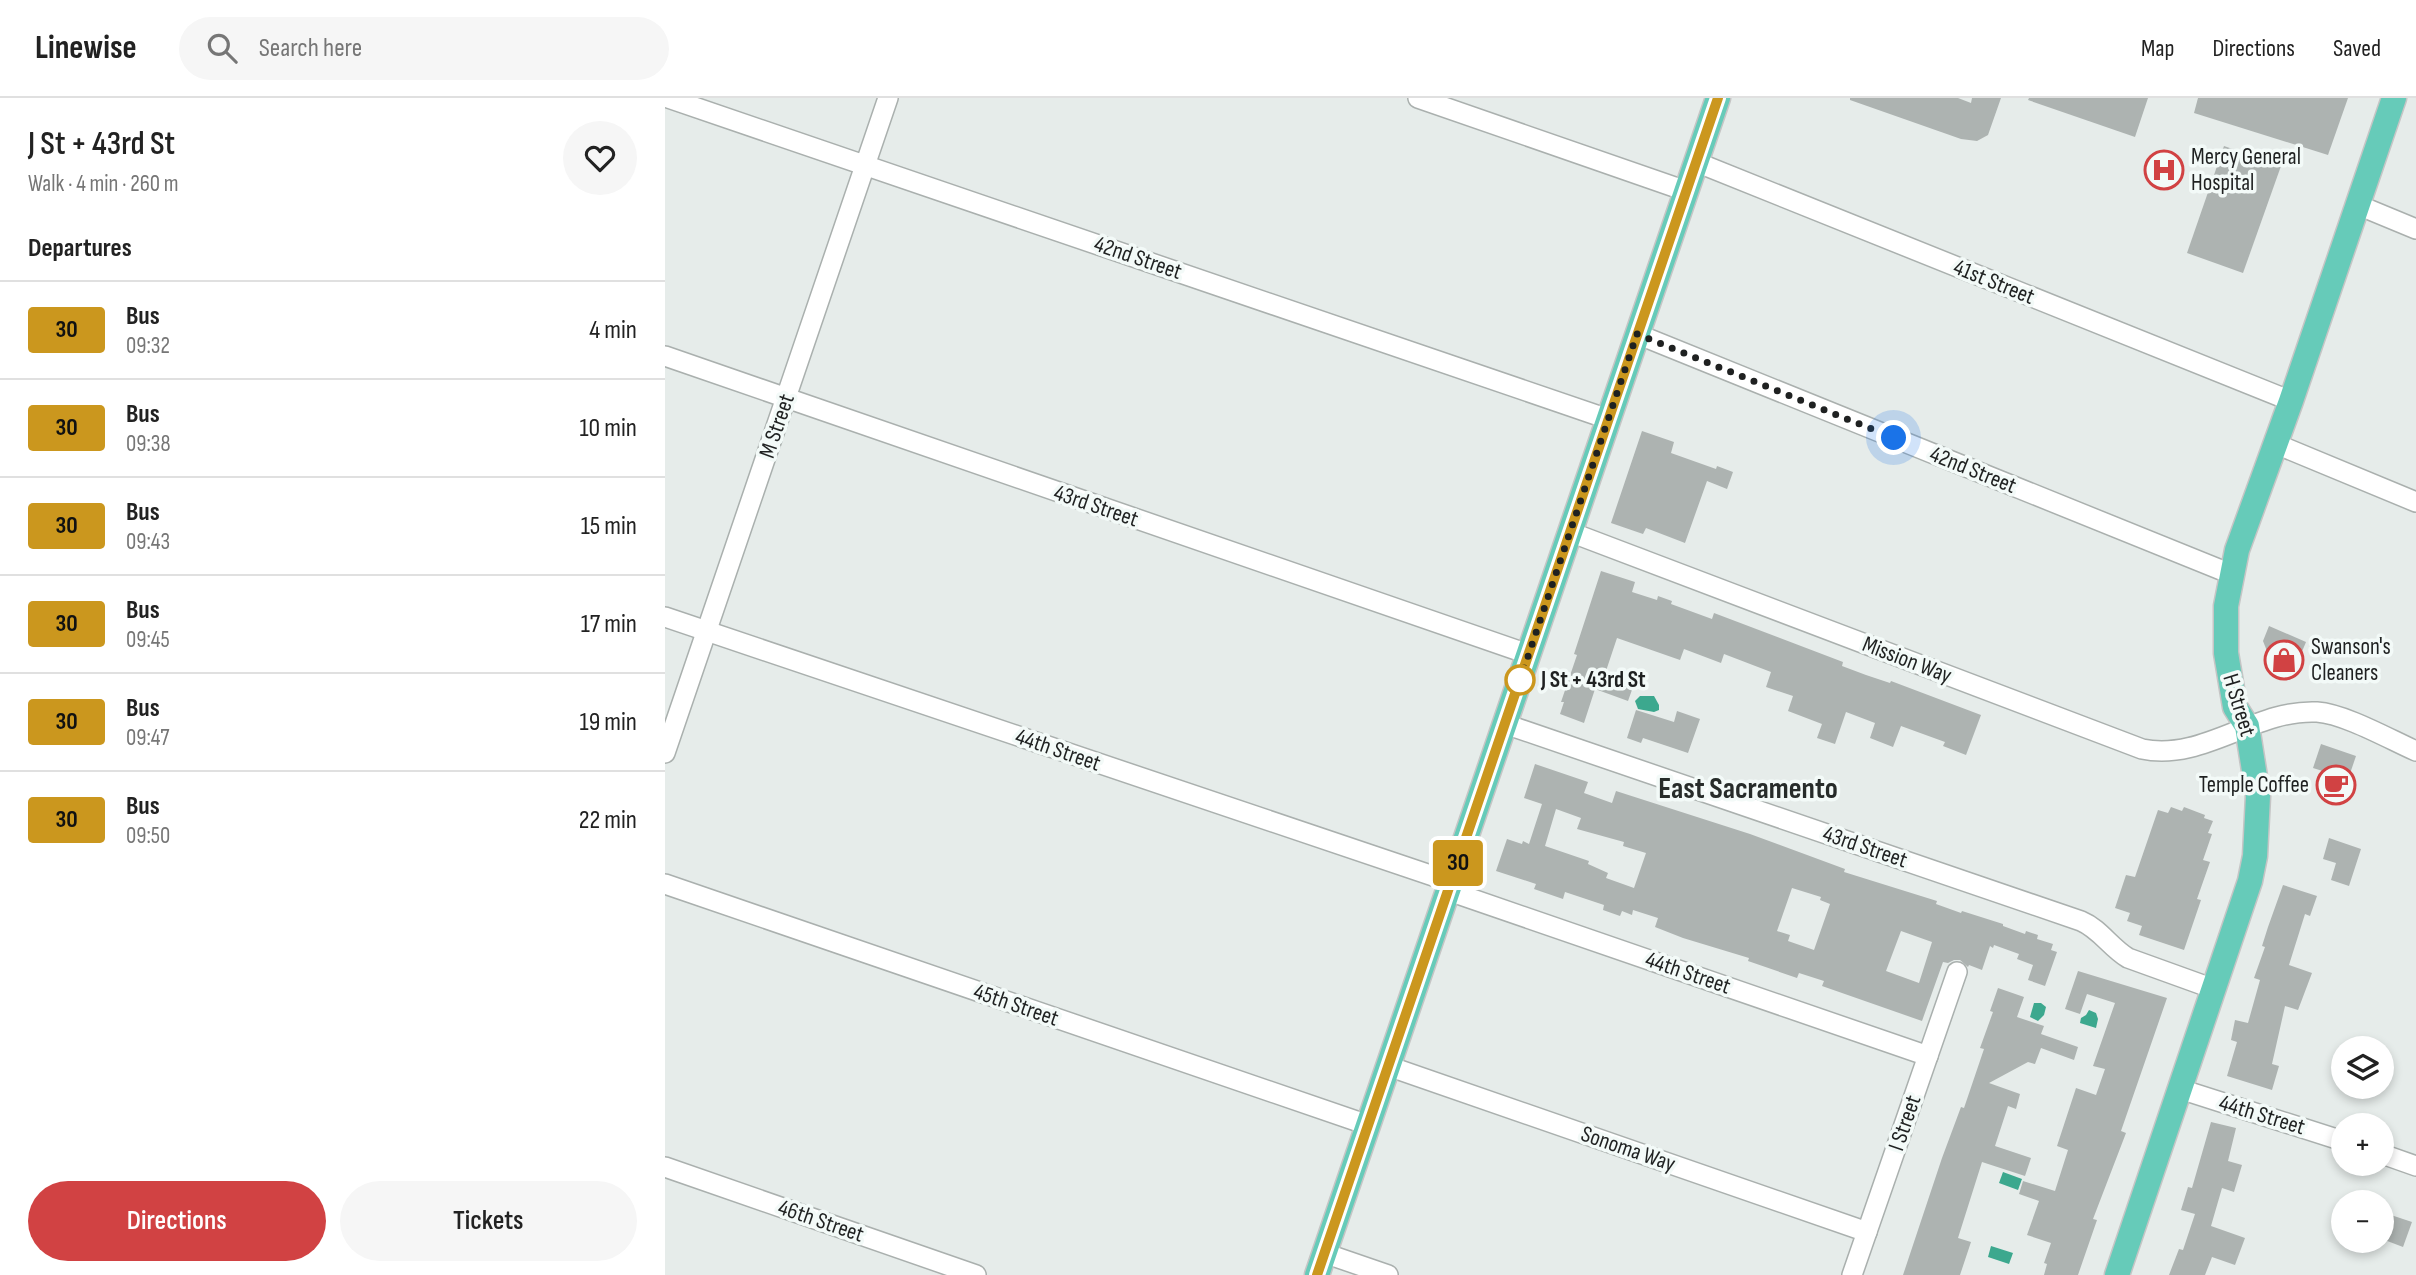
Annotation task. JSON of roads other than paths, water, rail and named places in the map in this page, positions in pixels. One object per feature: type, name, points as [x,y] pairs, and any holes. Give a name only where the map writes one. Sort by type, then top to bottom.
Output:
[{"type":"main road","points":[[1321,1264],[1718,98]]},
{"type":"main road","name":"H Street","points":[[2117,1275],[2214,989],[2255,856],[2258,796],[2247,726],[2235,707],[2226,666],[2226,606],[2231,574],[2243,531],[2291,401],[2394,98]]},
{"type":"street","name":"42nd Street","points":[[668,98],[1608,419]]},
{"type":"street","name":"M Street","points":[[665,753],[888,98]]},
{"type":"street","points":[[1418,98],[1686,191]]},
{"type":"street","name":"41st Street","points":[[1696,162],[2291,401]]},
{"type":"street","points":[[2358,205],[2416,229]]},
{"type":"street","name":"42nd Street","points":[[1637,334],[2231,574]]},
{"type":"street","name":"43rd Street","points":[[665,356],[1528,654]]},
{"type":"street","points":[[2276,444],[2416,502]]},
{"type":"street","name":"Mission Way","points":[[1570,532],[2142,749],[2165,752],[2184,749],[2247,726]]},
{"type":"street","name":"44th Street","points":[[665,617],[1450,887],[1928,1056]]},
{"type":"street","points":[[2247,726],[2287,713],[2319,712],[2364,727],[2416,751]]},
{"type":"street","name":"43rd Street","points":[[1505,724],[2081,921],[2092,926],[2128,958],[2214,989]]},
{"type":"street","name":"45th Street","points":[[665,884],[1368,1125]]},
{"type":"street","name":"I Street","points":[[1852,1275],[1957,972]]},
{"type":"street","name":"Sonoma Way","points":[[1388,1066],[1867,1232]]},
{"type":"street","name":"44th Street","points":[[2180,1089],[2331,1137]]},
{"type":"street","points":[[2394,1158],[2416,1166]]},
{"type":"street","name":"46th Street","points":[[665,1167],[976,1275]]},
{"type":"street","points":[[1321,1264],[1388,1275]]},
{"type":"place","name":"Mercy General Hospital","points":[[2164,170]]},
{"type":"place","name":"Swanson's Cleaners","points":[[2284,660]]},
{"type":"place","name":"J St + 43rd St","points":[[1520,680]]},
{"type":"place","name":"Temple Coffee","points":[[2336,785]]},
{"type":"district","name":"East Sacramento","points":[[1748,789]]}]
